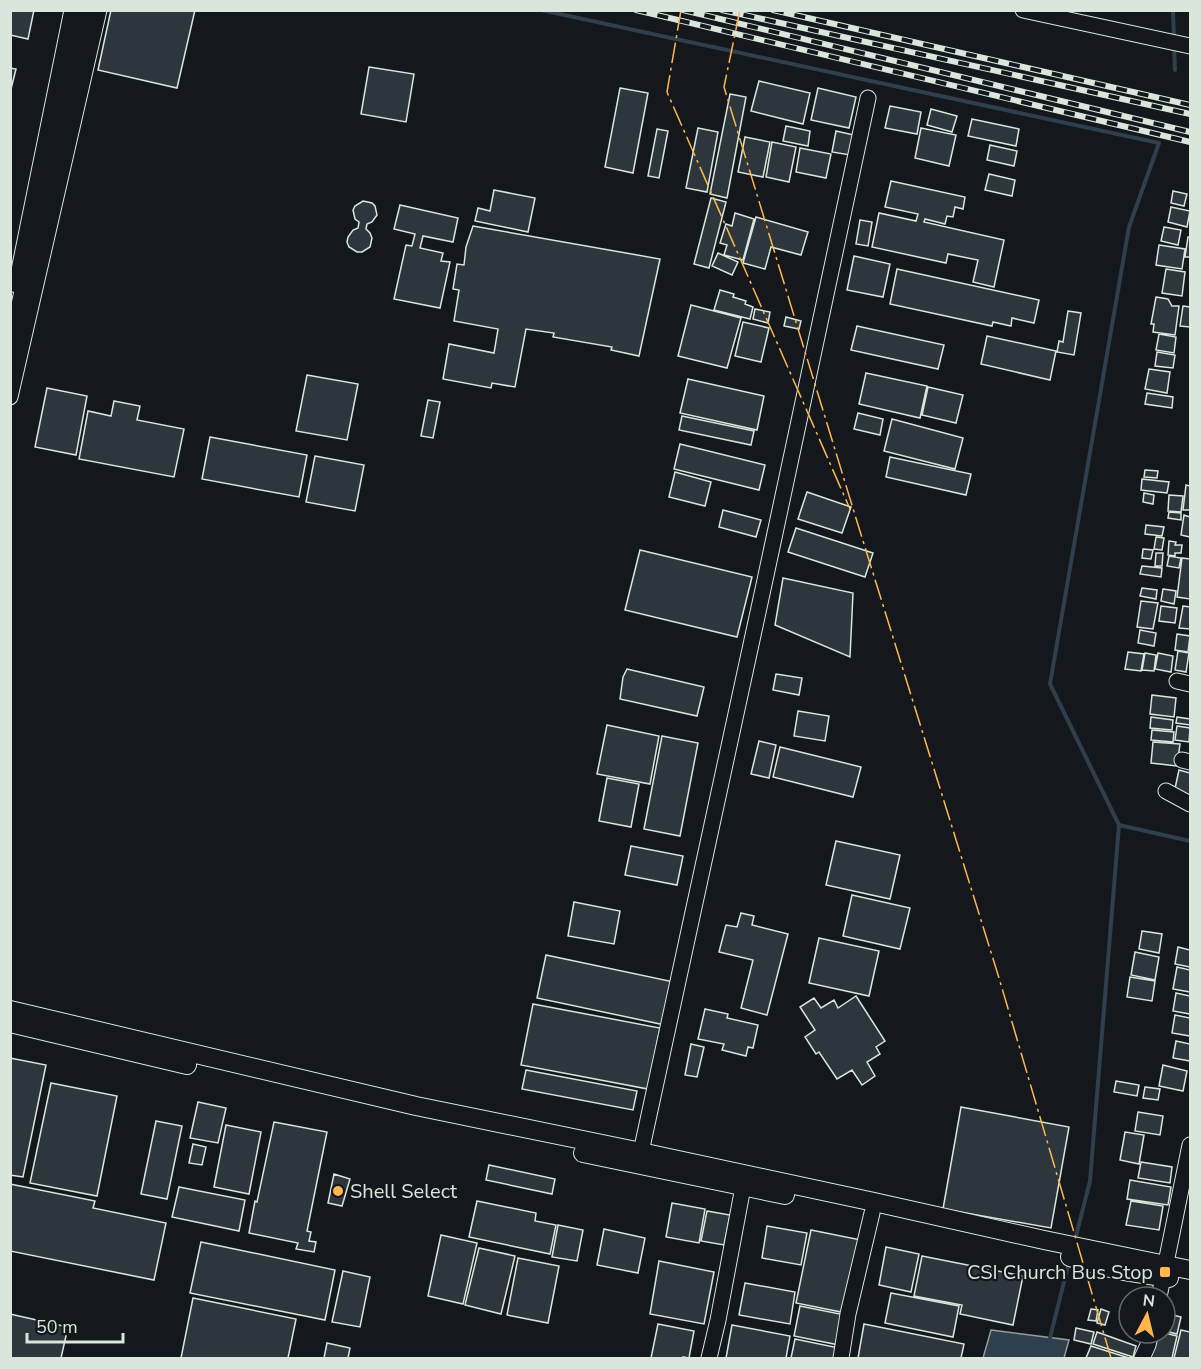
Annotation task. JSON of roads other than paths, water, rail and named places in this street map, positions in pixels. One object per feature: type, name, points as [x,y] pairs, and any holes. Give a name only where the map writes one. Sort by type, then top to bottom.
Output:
[{"type":"main road","points":[[10,353],[85,10]]},
{"type":"main road","points":[[10,1010],[639,1159],[743,1187],[1042,1245],[1165,1271],[1191,1281]]},
{"type":"main road","points":[[10,1023],[414,1118],[874,1202],[1042,1245]]},
{"type":"main road","points":[[1165,1271],[1191,1270]]},
{"type":"street","points":[[10,311],[72,10]]},
{"type":"street","points":[[10,397],[99,10]]},
{"type":"street","points":[[1023,10],[1179,43]]},
{"type":"street","points":[[639,1159],[868,98]]},
{"type":"street","points":[[1166,791],[1191,804]]},
{"type":"street","points":[[1162,1285],[1191,1145]]},
{"type":"street","points":[[709,1359],[743,1187]]},
{"type":"street","points":[[841,1359],[848,1314],[872,1213]]},
{"type":"street","points":[[1142,1359],[1148,1345]]},
{"type":"water","points":[[991,1330],[1069,1340],[1064,1358],[983,1358]]},
{"type":"waterway","points":[[541,10],[1159,143],[1129,227],[1050,684],[1119,825],[1090,1181],[1075,1240]]},
{"type":"waterway","points":[[1173,10],[1174,39]]},
{"type":"waterway","points":[[1174,47],[1175,70]]},
{"type":"waterway","points":[[1119,825],[1190,841]]},
{"type":"waterway","points":[[1049,1342],[1069,1262]]},
{"type":"railway","points":[[636,10],[1190,142]]},
{"type":"railway","points":[[683,10],[1190,132]]},
{"type":"railway","points":[[722,10],[1190,114]]},
{"type":"railway","points":[[773,10],[1190,105]]},
{"type":"place","name":"Shell Select","points":[[338,1191]]},
{"type":"place","name":"CSI Church Bus Stop","points":[[1165,1272]]}]
